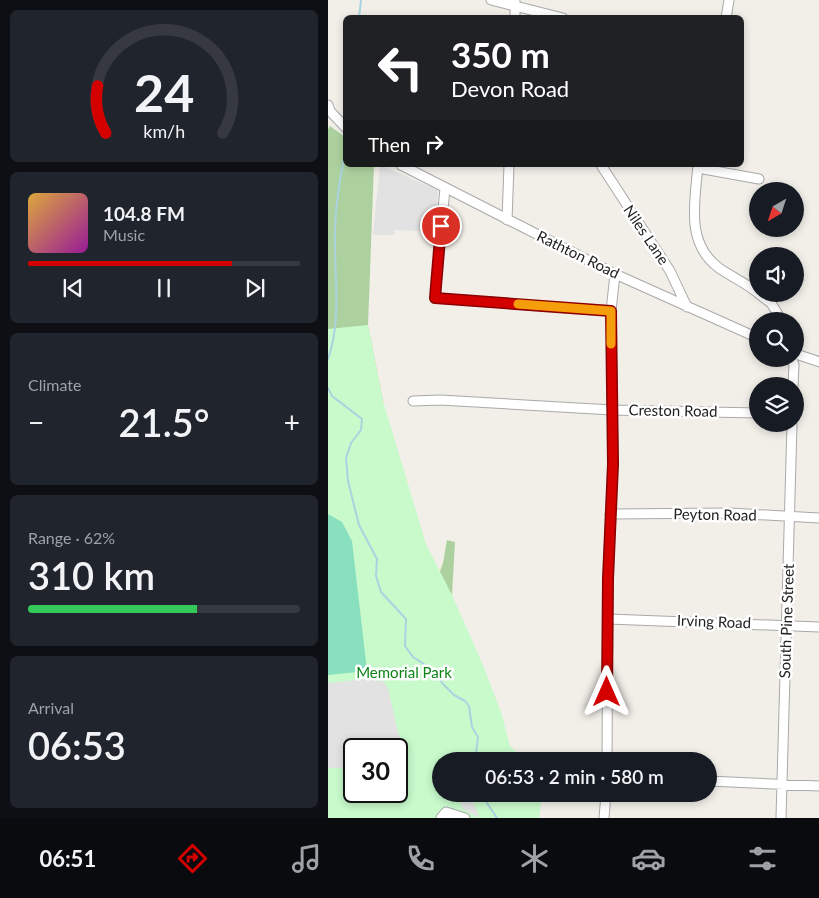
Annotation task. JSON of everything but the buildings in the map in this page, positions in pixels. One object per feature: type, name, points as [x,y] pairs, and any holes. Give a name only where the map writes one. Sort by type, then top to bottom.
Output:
[{"type":"street","points":[[491,0],[515,3],[553,15]]},
{"type":"street","points":[[727,15],[730,0]]},
{"type":"street","points":[[328,105],[330,111],[343,125]]},
{"type":"street","name":"Rathton Road","points":[[405,167],[615,274],[687,308],[749,334]]},
{"type":"street","points":[[507,220],[509,167]]},
{"type":"street","name":"Niles Lane","points":[[602,167],[670,270],[687,308]]},
{"type":"street","points":[[749,287],[718,267],[704,254],[696,240],[694,225],[698,167],[758,179]]},
{"type":"street","points":[[445,188],[435,298],[611,311]]},
{"type":"street","points":[[607,752],[610,514],[613,464],[611,311],[615,274]]},
{"type":"street","points":[[804,357],[820,362]]},
{"type":"street","name":"Creston Road","points":[[413,401],[440,400],[612,410],[749,413]]},
{"type":"street","name":"South Pine Street","points":[[781,818],[791,518],[792,432]]},
{"type":"street","name":"Peyton Road","points":[[610,514],[730,513],[791,518],[820,518]]},
{"type":"street","name":"Irving Road","points":[[608,619],[820,627]]},
{"type":"street","points":[[717,781],[820,786]]},
{"type":"street","points":[[604,818],[605,802]]},
{"type":"street","points":[[444,815],[465,818]]},
{"type":"green space","points":[[330,126],[343,136],[343,167],[374,167],[368,325],[383,401],[368,437],[355,444],[355,460],[360,470],[363,519],[383,563],[390,592],[417,631],[436,668],[442,672],[444,667],[441,657],[427,641],[423,619],[443,563],[447,540],[455,542],[452,595],[443,605],[441,617],[443,634],[462,685],[471,697],[495,718],[494,732],[481,749],[482,752],[456,752],[453,745],[453,704],[436,692],[413,670],[371,670],[362,558],[351,528],[339,512],[346,494],[341,485],[338,467],[339,448],[345,419],[328,406],[328,129]]},
{"type":"green space","name":"Memorial Park","points":[[368,325],[383,401],[426,544],[452,595],[483,665],[502,715],[510,746],[517,752],[432,752],[432,802],[541,802],[539,818],[328,818],[328,329]]},
{"type":"green space","points":[[328,514],[342,522],[352,541],[367,671],[328,675]]},
{"type":"shaded area","points":[[380,167],[385,167],[438,190],[436,232],[395,230],[394,235],[373,235]]},
{"type":"shaded area","points":[[366,679],[383,681],[388,688],[399,738],[343,738],[343,769],[328,768],[328,683]]},
{"type":"shaded area","points":[[461,802],[474,802],[479,818],[463,809]]},
{"type":"waterway","points":[[359,15],[361,0]]},
{"type":"waterway","points":[[328,359],[335,331],[336,208],[343,164]]},
{"type":"waterway","points":[[328,388],[332,396],[362,419],[361,430],[351,443],[346,458],[348,481],[359,525],[377,559],[376,576],[381,592],[406,619],[405,646],[413,657],[433,670],[443,684],[469,706],[472,727],[478,737],[476,752]]},
{"type":"waterway","points":[[486,802],[497,818]]},
{"type":"slow traffic","points":[[518,304],[611,311],[611,344]]},
{"type":"route","points":[[441,226],[435,298],[611,311],[613,464],[608,579],[607,692]]}]
